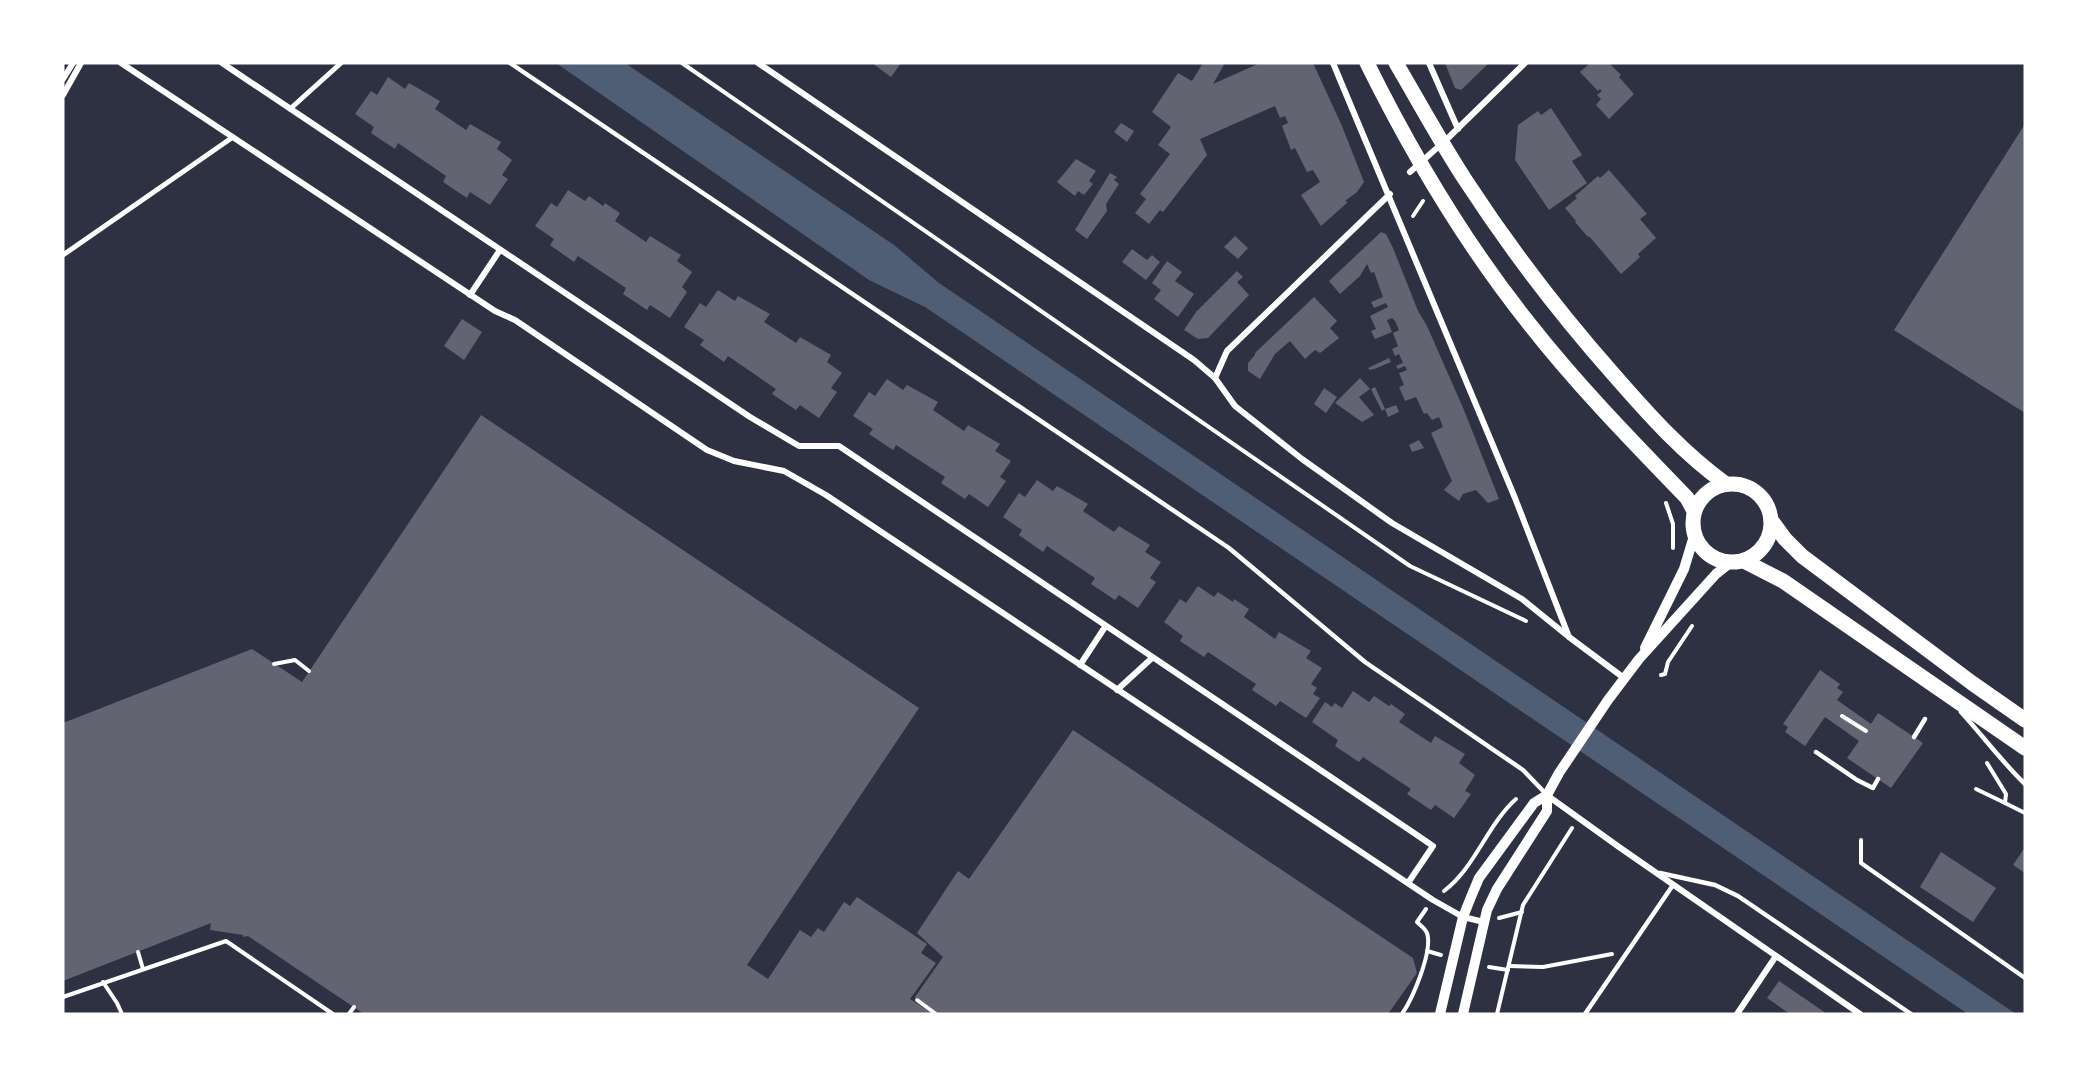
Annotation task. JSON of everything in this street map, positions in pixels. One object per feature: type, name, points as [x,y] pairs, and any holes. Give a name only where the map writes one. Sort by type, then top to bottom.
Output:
[{"type":"main road","points":[[1367,63],[1415,168],[1481,260],[1529,325],[1604,412],[1687,498],[1694,511]]},
{"type":"main road","points":[[1396,63],[1466,181],[1527,270],[1578,334],[1674,440],[1693,459],[1726,484]]},
{"type":"main road","points":[[1737,562],[1758,553],[1764,546],[1771,530],[1772,520],[1770,511],[1760,495],[1753,489],[1740,484],[1726,484],[1713,488],[1705,494],[1694,511],[1694,536],[1708,555],[1720,561],[1737,562],[1783,581],[2025,748]]},
{"type":"main road","points":[[1772,520],[1785,539],[1803,555],[2025,720]]},
{"type":"street","points":[[63,79],[73,63]]},
{"type":"street","points":[[63,95],[81,63]]},
{"type":"street","points":[[121,63],[470,295],[495,311],[515,320],[707,450],[734,460],[784,471],[826,495],[1408,883],[1463,917],[1484,922]]},
{"type":"street","points":[[222,63],[750,417],[799,446],[839,446],[1433,846],[1408,883]]},
{"type":"street","points":[[290,109],[341,63]]},
{"type":"street","points":[[758,63],[1194,360],[1215,378],[1236,406],[1302,459],[1392,523],[1522,599],[1624,678]]},
{"type":"street","points":[[1334,63],[1515,498],[1569,637]]},
{"type":"street","points":[[1429,63],[1458,129]]},
{"type":"street","points":[[1415,168],[1525,63]]},
{"type":"street","points":[[63,255],[233,137]]},
{"type":"street","points":[[1215,378],[1227,351],[1390,194]]},
{"type":"street","points":[[470,295],[500,250]]},
{"type":"street","points":[[1639,659],[1684,569],[1694,536]]},
{"type":"street","points":[[1463,1014],[1487,910],[1497,889],[1547,811],[1547,795],[1558,773],[1639,659],[1716,574],[1737,562]]},
{"type":"street","points":[[1080,665],[1106,627]]},
{"type":"street","points":[[1117,690],[1152,658]]},
{"type":"street","points":[[1547,795],[1655,873],[1860,1014]]},
{"type":"street","points":[[1440,1014],[1463,917],[1479,878],[1534,803],[1547,795]]},
{"type":"street","points":[[1737,1014],[1776,956]]},
{"type":"lane","points":[[510,63],[1229,548],[1365,662],[1523,770],[1547,795]]},
{"type":"lane","points":[[1972,682],[2025,712]]},
{"type":"lane","points":[[1941,690],[1990,744],[2008,768],[2025,784]]},
{"type":"lane","points":[[1914,737],[1925,719]]},
{"type":"lane","points":[[1816,752],[1873,788],[1878,779]]},
{"type":"lane","points":[[1655,873],[1715,885],[1738,896],[1911,1014]]},
{"type":"lane","points":[[1585,1014],[1673,885]]},
{"type":"path","points":[[682,63],[1410,566],[1536,625]]},
{"type":"path","points":[[1413,216],[1425,198]]},
{"type":"path","points":[[1665,501],[1673,524],[1673,554]]},
{"type":"path","points":[[1661,675],[1665,674],[1668,662],[1697,618]]},
{"type":"path","points":[[274,664],[295,660],[309,671]]},
{"type":"path","points":[[1842,716],[1866,731]]},
{"type":"path","points":[[1982,756],[2006,794],[2006,803]]},
{"type":"path","points":[[1976,789],[2025,813]]},
{"type":"path","points":[[1497,1014],[1523,905],[1578,819]]},
{"type":"path","points":[[1862,840],[1861,863],[2025,978]]},
{"type":"path","points":[[63,997],[226,941],[333,1014]]},
{"type":"path","points":[[1509,966],[1543,967],[1627,950]]},
{"type":"path","points":[[138,952],[143,969]]},
{"type":"path","points":[[103,982],[122,1014]]},
{"type":"path","points":[[917,1000],[936,1014]]},
{"type":"path","points":[[349,1014],[354,1007]]},
{"type":"water","points":[[556,63],[625,63],[894,245],[939,283],[2016,1014],[1968,1014],[925,307],[869,280]]},
{"type":"building","points":[[872,63],[901,63],[891,77]]},
{"type":"building","points":[[1203,63],[1225,63],[1213,84],[1260,63],[1313,63],[1342,126],[1364,182],[1357,192],[1345,201],[1348,202],[1321,226],[1301,195],[1320,182],[1313,170],[1307,172],[1295,148],[1291,150],[1282,126],[1288,123],[1285,116],[1280,118],[1275,106],[1200,139],[1207,155],[1163,212],[1160,210],[1149,224],[1135,213],[1146,199],[1140,194],[1170,154],[1158,145],[1171,127],[1152,112],[1178,73],[1192,81]]},
{"type":"building","points":[[1445,63],[1489,63],[1461,90],[1455,88]]},
{"type":"building","points":[[1590,63],[1609,63],[1621,75],[1619,77],[1634,94],[1609,119],[1596,105],[1601,99],[1597,95],[1602,91],[1600,89],[1598,91],[1580,72]]},
{"type":"building","points":[[388,77],[405,89],[409,83],[440,101],[435,109],[466,130],[470,124],[501,142],[497,149],[512,160],[502,175],[508,179],[490,205],[470,192],[467,198],[443,182],[446,176],[398,143],[395,149],[371,133],[374,127],[355,114],[371,91],[377,95]]},
{"type":"building","points":[[1551,108],[1582,155],[1572,161],[1587,183],[1549,210],[1515,160],[1518,125],[1538,111],[1541,115]]},
{"type":"building","points":[[1121,123],[1134,131],[1127,142],[1114,132]]},
{"type":"building","points":[[2025,124],[2025,413],[1894,330]]},
{"type":"building","points":[[1076,159],[1096,171],[1089,181],[1093,184],[1084,195],[1078,191],[1075,196],[1057,182]]},
{"type":"building","points":[[1609,170],[1647,214],[1640,219],[1656,238],[1621,274],[1565,208],[1598,176],[1600,178]]},
{"type":"building","points":[[1110,173],[1117,177],[1114,180],[1119,184],[1106,204],[1107,211],[1087,239],[1075,230]]},
{"type":"building","points":[[568,190],[585,201],[589,196],[603,206],[605,203],[620,213],[615,221],[646,242],[650,236],[681,255],[677,261],[692,272],[682,287],[687,292],[670,318],[650,305],[647,310],[623,294],[626,288],[578,256],[574,262],[550,245],[554,239],[535,226],[551,203],[557,207]]},
{"type":"building","points":[[1381,232],[1386,234],[1393,248],[1418,311],[1427,326],[1464,410],[1499,499],[1488,503],[1476,490],[1463,494],[1459,501],[1444,490],[1452,481],[1431,433],[1443,427],[1439,417],[1432,420],[1427,413],[1424,414],[1416,397],[1405,401],[1399,387],[1404,385],[1399,373],[1407,370],[1405,366],[1398,369],[1396,366],[1403,363],[1399,354],[1395,356],[1392,349],[1398,346],[1393,333],[1399,330],[1395,321],[1392,318],[1387,320],[1392,332],[1375,339],[1371,331],[1376,329],[1370,316],[1388,307],[1386,303],[1374,308],[1371,302],[1383,297],[1374,272],[1371,273],[1367,264],[1360,276],[1340,294],[1329,281]]},
{"type":"building","points":[[1235,236],[1248,248],[1238,259],[1224,247]]},
{"type":"building","points":[[1132,249],[1147,260],[1152,255],[1160,262],[1146,280],[1122,262]]},
{"type":"building","points":[[1167,261],[1182,272],[1175,281],[1194,294],[1178,317],[1154,299],[1161,290],[1152,283]]},
{"type":"building","points":[[1237,271],[1243,277],[1237,282],[1249,295],[1208,338],[1198,339],[1184,330],[1196,312]]},
{"type":"building","points":[[718,290],[735,301],[738,296],[770,314],[764,322],[796,343],[800,337],[831,355],[827,362],[842,373],[831,388],[837,392],[819,418],[800,405],[796,410],[772,394],[776,389],[728,356],[724,362],[700,345],[704,340],[684,327],[700,303],[706,307]]},
{"type":"building","points":[[1314,297],[1337,321],[1330,328],[1339,338],[1320,353],[1315,350],[1305,359],[1290,341],[1275,354],[1260,379],[1248,371],[1248,363],[1255,353]]},
{"type":"building","points":[[462,319],[482,332],[464,360],[444,346]]},
{"type":"building","points":[[1389,358],[1391,362],[1374,369],[1368,368]]},
{"type":"building","points":[[1360,378],[1370,389],[1359,397],[1374,415],[1362,422],[1335,403]]},
{"type":"building","points":[[887,379],[903,390],[907,385],[938,402],[933,410],[964,431],[968,425],[1000,444],[995,451],[1011,461],[1000,477],[1006,481],[988,507],[969,494],[965,499],[941,483],[945,477],[896,445],[893,450],[869,434],[873,429],[853,416],[869,392],[875,396]]},
{"type":"building","points":[[1375,387],[1385,409],[1382,411],[1371,389]]},
{"type":"building","points":[[1324,388],[1337,397],[1326,413],[1314,404]]},
{"type":"building","points":[[1396,405],[1399,412],[1388,417],[1385,409]]},
{"type":"building","points":[[481,415],[919,708],[747,965],[768,979],[800,930],[811,937],[818,928],[824,932],[844,902],[850,906],[857,897],[927,944],[921,953],[936,963],[910,999],[933,1014],[364,1014],[248,936],[210,930],[211,923],[63,981],[63,723],[252,649],[302,682]]},
{"type":"building","points":[[1419,440],[1424,448],[1412,452],[1409,445]]},
{"type":"building","points":[[1037,480],[1053,491],[1057,486],[1088,504],[1083,511],[1114,532],[1119,526],[1150,545],[1145,552],[1161,562],[1150,578],[1156,582],[1138,608],[1119,595],[1115,600],[1091,584],[1095,578],[1047,546],[1043,552],[1019,535],[1022,530],[1003,517],[1019,493],[1025,497]]},
{"type":"building","points":[[1198,586],[1214,597],[1218,592],[1249,609],[1244,617],[1275,639],[1279,632],[1311,651],[1306,658],[1322,668],[1311,684],[1317,688],[1313,694],[1320,698],[1306,718],[1280,701],[1276,706],[1252,690],[1256,684],[1208,652],[1204,657],[1180,641],[1183,636],[1164,622],[1180,599],[1186,603]]},
{"type":"building","points":[[1820,670],[1840,684],[1837,688],[1843,692],[1837,700],[1871,724],[1878,713],[1923,743],[1891,788],[1847,758],[1859,741],[1825,717],[1805,746],[1785,732],[1788,727],[1783,724]]},
{"type":"building","points":[[1353,691],[1369,702],[1374,696],[1389,706],[1391,704],[1405,714],[1399,722],[1431,743],[1435,736],[1465,754],[1459,763],[1475,775],[1465,791],[1471,794],[1454,818],[1435,805],[1431,810],[1407,794],[1411,789],[1363,757],[1359,762],[1335,746],[1338,740],[1312,722],[1325,702],[1332,707],[1335,703],[1342,708]]},
{"type":"building","points":[[1073,730],[1413,958],[1417,973],[1388,1014],[939,1014],[915,997],[943,957],[917,933],[958,871],[969,879]]},
{"type":"building","points":[[2025,847],[2025,873],[2013,865]]},
{"type":"building","points":[[1941,852],[1996,888],[1973,922],[1920,887]]},
{"type":"building","points":[[1779,981],[1827,1014],[1790,1014],[1767,998]]}]
